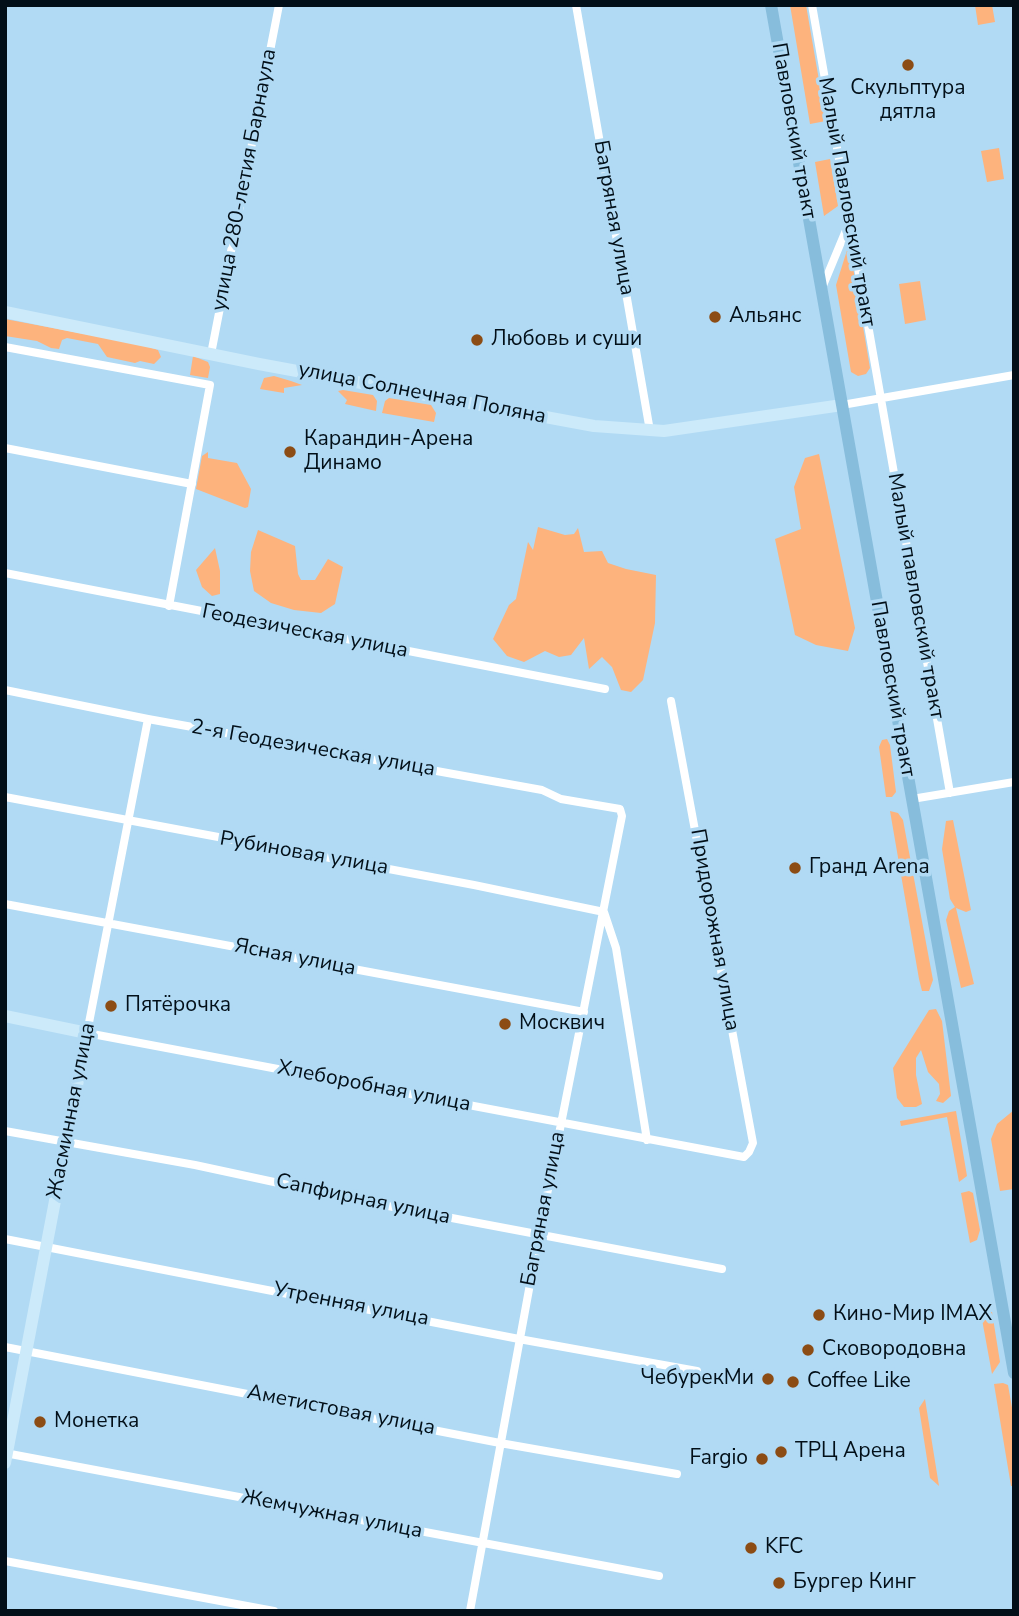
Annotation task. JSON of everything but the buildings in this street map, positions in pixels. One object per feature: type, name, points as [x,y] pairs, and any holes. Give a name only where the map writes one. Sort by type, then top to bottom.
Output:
[{"type":"main road","name":"Павловский тракт","points":[[771,5],[1014,1373]]},
{"type":"street","name":"улица 280-летия Барнаула","points":[[211,354],[279,5]]},
{"type":"street","name":"Багряная улица","points":[[576,5],[650,431]]},
{"type":"street","name":"Малый Павловский тракт","points":[[812,5],[880,399]]},
{"type":"street","points":[[822,289],[849,223]]},
{"type":"street","name":"улица Солнечная Поляна","points":[[5,312],[579,424],[650,431],[693,428],[842,405]]},
{"type":"street","points":[[5,347],[210,385],[169,606]]},
{"type":"street","points":[[842,405],[1014,376]]},
{"type":"street","name":"Малый павловский тракт","points":[[880,399],[950,793]]},
{"type":"street","points":[[5,448],[192,484]]},
{"type":"street","name":"Геодезическая улица","points":[[5,573],[605,689]]},
{"type":"street","name":"2-я Геодезическая улица","points":[[5,690],[148,719],[529,788],[561,799],[620,809]]},
{"type":"street","name":"Придорожная улица","points":[[671,701],[753,1143],[744,1157]]},
{"type":"street","name":"Жасминная улица","points":[[6,1456],[148,719]]},
{"type":"street","points":[[912,799],[1014,782]]},
{"type":"street","name":"Рубиновая улица","points":[[5,797],[604,912]]},
{"type":"street","name":"Багряная улица","points":[[470,1611],[538,1236],[622,816],[620,809]]},
{"type":"street","name":"Ясная улица","points":[[5,904],[584,1012]]},
{"type":"street","points":[[604,912],[616,948],[647,1140]]},
{"type":"street","name":"Хлеборобная улица","points":[[5,1016],[744,1157]]},
{"type":"street","name":"Сапфирная улица","points":[[5,1131],[195,1165],[538,1236],[722,1269]]},
{"type":"street","name":"Утренняя улица","points":[[5,1238],[519,1339],[697,1371]]},
{"type":"street","name":"Аметистовая улица","points":[[5,1347],[500,1443],[677,1474]]},
{"type":"street","name":"Жемчужная улица","points":[[6,1456],[659,1576]]},
{"type":"street","points":[[5,1561],[274,1611]]},
{"type":"shaded area","points":[[790,5],[806,5],[826,121],[810,124]]},
{"type":"shaded area","points":[[975,5],[992,5],[995,22],[978,25]]},
{"type":"shaded area","points":[[999,148],[1004,179],[987,182],[981,151]]},
{"type":"shaded area","points":[[830,159],[838,206],[824,216],[815,162]]},
{"type":"shaded area","points":[[849,244],[870,368],[866,374],[858,376],[851,372],[836,285]]},
{"type":"shaded area","points":[[920,281],[926,320],[905,324],[899,284]]},
{"type":"shaded area","points":[[5,319],[143,345],[158,350],[161,357],[154,364],[140,361],[135,363],[107,357],[98,344],[67,338],[62,340],[59,349],[51,348],[37,341],[5,336]]},
{"type":"shaded area","points":[[193,356],[208,362],[208,378],[190,375]]},
{"type":"shaded area","points":[[274,376],[302,385],[284,388],[284,393],[260,389],[264,378]]},
{"type":"shaded area","points":[[338,391],[373,395],[377,401],[376,411],[345,404],[347,400]]},
{"type":"shaded area","points":[[389,398],[431,405],[436,413],[434,422],[382,413],[385,401]]},
{"type":"shaded area","points":[[208,452],[208,458],[237,463],[251,489],[248,507],[196,489],[202,456]]},
{"type":"shaded area","points":[[819,454],[855,628],[848,651],[816,645],[795,635],[775,539],[801,529],[794,487],[805,458]]},
{"type":"shaded area","points":[[538,527],[565,535],[574,534],[578,528],[584,552],[602,551],[608,563],[656,575],[655,623],[643,680],[631,692],[621,690],[612,667],[602,657],[589,669],[584,638],[571,655],[559,657],[545,651],[524,662],[507,656],[493,639],[509,605],[516,599],[528,542],[533,550]]},
{"type":"shaded area","points":[[258,530],[295,546],[301,580],[315,580],[328,559],[343,567],[335,604],[321,613],[294,610],[271,603],[254,591],[250,571],[251,552]]},
{"type":"shaded area","points":[[215,548],[220,571],[220,594],[212,596],[202,587],[196,570]]},
{"type":"shaded area","points":[[887,739],[896,792],[892,797],[886,797],[879,747],[882,740]]},
{"type":"shaded area","points":[[890,811],[898,813],[903,820],[933,980],[929,991],[922,991],[919,979]]},
{"type":"shaded area","points":[[953,820],[971,910],[966,912],[956,908],[974,984],[961,988],[946,920],[949,911],[955,907],[950,899],[942,849],[946,821]]},
{"type":"shaded area","points":[[936,1009],[942,1021],[951,1096],[943,1103],[936,1101],[940,1094],[939,1084],[928,1072],[921,1050],[916,1058],[916,1075],[922,1104],[904,1107],[897,1098],[893,1068],[929,1010]]},
{"type":"shaded area","points":[[1014,1110],[1014,1189],[1000,1191],[991,1139],[997,1124]]},
{"type":"shaded area","points":[[956,1111],[967,1176],[959,1182],[947,1117],[901,1126],[900,1121]]},
{"type":"shaded area","points":[[961,1193],[973,1193],[980,1230],[977,1240],[970,1243]]},
{"type":"shaded area","points":[[992,1312],[1000,1362],[992,1374],[981,1314]]},
{"type":"shaded area","points":[[994,1384],[1008,1385],[1014,1419],[1014,1486],[1011,1486]]},
{"type":"shaded area","points":[[925,1399],[939,1486],[930,1478],[919,1408]]},
{"type":"place","name":"Скульптура дятла","points":[[908,65]]},
{"type":"place","name":"Альянс","points":[[715,317]]},
{"type":"place","name":"Любовь и суши","points":[[477,340]]},
{"type":"place","name":"Карандин-Арена Динамо","points":[[290,452]]},
{"type":"place","name":"Гранд Arena","points":[[795,868]]},
{"type":"place","name":"Пятёрочка","points":[[111,1006]]},
{"type":"place","name":"Москвич","points":[[505,1024]]},
{"type":"place","name":"Кино-Мир IMAX","points":[[819,1315]]},
{"type":"place","name":"Сковородовна","points":[[808,1350]]},
{"type":"place","name":"ЧебурекМи","points":[[768,1379]]},
{"type":"place","name":"Coffee Like","points":[[793,1382]]},
{"type":"place","name":"Монетка","points":[[40,1422]]},
{"type":"place","name":"ТРЦ Арена","points":[[781,1452]]},
{"type":"place","name":"Fargio","points":[[762,1459]]},
{"type":"place","name":"KFC","points":[[751,1548]]},
{"type":"place","name":"Бургер Кинг","points":[[779,1583]]}]
